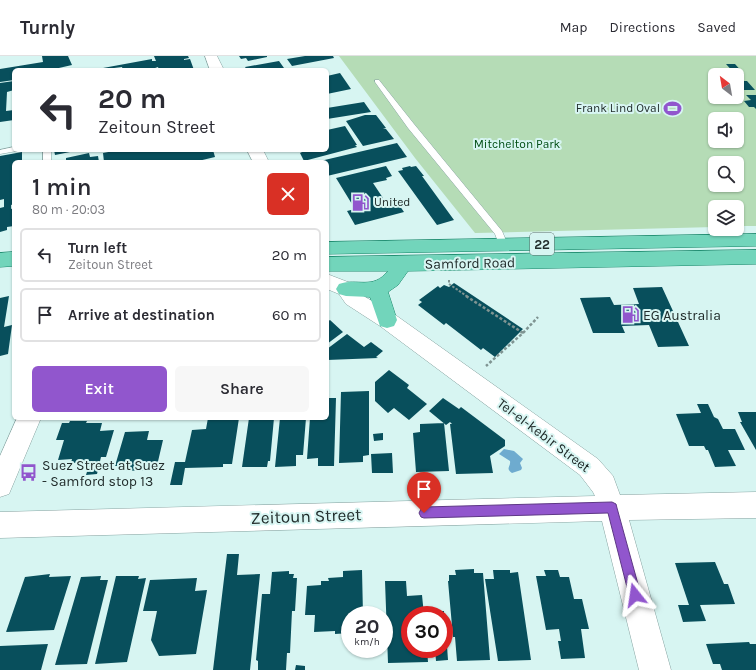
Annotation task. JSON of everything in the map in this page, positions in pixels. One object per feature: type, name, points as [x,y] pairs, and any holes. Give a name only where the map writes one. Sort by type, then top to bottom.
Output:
[{"type":"main road","name":"Samford Road","points":[[329,248],[756,240]]},
{"type":"main road","name":"Samford Road","points":[[329,264],[402,264],[756,256]]},
{"type":"main road","points":[[0,260],[12,259]]},
{"type":"main road","points":[[346,289],[359,290],[377,288],[389,282],[402,264]]},
{"type":"main road","points":[[377,288],[387,320]]},
{"type":"street","points":[[211,56],[216,68]]},
{"type":"street","points":[[329,282],[346,289]]},
{"type":"street","name":"Tel-el-kebir Street","points":[[346,289],[353,299],[387,320],[589,467],[604,485],[612,508],[655,670]]},
{"type":"street","points":[[0,485],[28,420]]},
{"type":"street","points":[[612,508],[756,506]]},
{"type":"street","name":"Zeitoun Street","points":[[0,524],[612,508]]},
{"type":"lane","points":[[377,81],[411,126],[499,233],[503,245]]},
{"type":"lane","points":[[0,152],[12,149]]},
{"type":"path","points":[[449,280],[449,284],[453,287],[523,332]]},
{"type":"path","points":[[486,366],[538,317]]},
{"type":"green space","name":"Mitchelton Park","points":[[339,56],[756,56],[756,226],[744,226],[744,200],[708,200],[708,227],[475,233],[415,158]]},
{"type":"water","points":[[504,449],[514,451],[523,459],[520,463],[522,468],[521,470],[512,473],[510,471],[510,461],[499,454]]},
{"type":"building","points":[[42,56],[68,56],[72,65],[59,68],[12,68],[12,80],[0,82],[0,69],[43,62]]},
{"type":"building","points":[[154,56],[188,56],[189,58],[184,60],[190,59],[193,68],[103,68],[152,59],[152,61],[156,61]]},
{"type":"building","points":[[239,56],[267,57],[248,61],[246,58],[241,59]]},
{"type":"building","points":[[305,56],[333,56],[334,58],[292,66],[287,59]]},
{"type":"building","points":[[279,61],[284,68],[246,68],[245,67]]},
{"type":"building","points":[[726,64],[735,64],[739,68],[730,68]]},
{"type":"building","points":[[340,73],[351,89],[329,94],[329,76]]},
{"type":"building","points":[[12,81],[12,91],[7,92],[6,111],[12,110],[12,120],[0,122],[0,83]]},
{"type":"building","points":[[744,81],[747,81],[755,90],[744,90]]},
{"type":"building","points":[[746,95],[756,95],[756,109],[754,107],[749,107],[744,101],[751,100]]},
{"type":"building","points":[[364,102],[371,112],[329,119],[329,108]]},
{"type":"building","points":[[365,115],[376,115],[386,128],[383,129],[386,129],[394,139],[363,146],[346,121]]},
{"type":"building","points":[[345,126],[357,147],[304,160],[300,153],[302,152],[329,152],[329,130]]},
{"type":"building","points":[[397,143],[407,157],[329,176],[329,160],[325,160]]},
{"type":"building","points":[[22,152],[22,160],[12,160],[12,226],[7,227],[7,230],[0,232],[0,208],[4,207],[4,199],[0,200],[0,156]]},
{"type":"building","points":[[54,152],[70,152],[55,155]]},
{"type":"building","points":[[214,152],[215,157],[202,160],[104,160],[103,153]]},
{"type":"building","points":[[89,153],[90,157],[98,156],[99,160],[66,160],[66,158]]},
{"type":"building","points":[[386,166],[392,176],[386,178],[387,180],[373,183],[385,201],[395,199],[404,212],[355,225],[347,211],[355,209],[336,178]]},
{"type":"building","points":[[416,166],[454,220],[437,225],[398,171],[403,170],[402,168]]},
{"type":"building","points":[[454,283],[523,329],[495,357],[483,348],[481,350],[446,323],[444,325],[418,305],[422,302],[419,300],[438,286],[440,288],[444,285],[449,287]]},
{"type":"building","name":"EG Australia","points":[[662,287],[689,346],[658,347],[649,325],[622,326],[625,333],[593,333],[580,298],[610,297],[614,305],[639,304],[633,288]]},
{"type":"building","points":[[9,296],[4,327],[12,325],[8,354],[0,356],[0,298]]},
{"type":"building","points":[[329,321],[343,332],[329,342]]},
{"type":"building","points":[[347,334],[364,347],[371,342],[383,351],[376,357],[378,358],[329,360],[329,348]]},
{"type":"building","points":[[389,370],[409,385],[407,388],[427,404],[409,420],[394,408],[388,413],[375,401],[375,382]]},
{"type":"building","points":[[369,391],[369,455],[363,456],[363,462],[339,463],[341,392]]},
{"type":"building","points":[[329,398],[336,398],[334,466],[318,466],[318,458],[307,459],[310,420],[329,420]]},
{"type":"building","points":[[443,398],[459,409],[461,407],[505,440],[505,446],[490,456],[493,473],[456,474],[450,424],[452,424],[450,422],[446,425],[429,411]]},
{"type":"building","points":[[697,404],[708,404],[714,417],[718,419],[723,429],[735,429],[745,450],[728,450],[736,466],[715,467],[708,450],[706,450],[704,446],[689,446],[676,414],[701,413]]},
{"type":"building","points":[[738,412],[756,412],[756,450],[740,422],[742,422]]},
{"type":"building","points":[[208,420],[239,420],[232,464],[223,464],[223,467],[185,468],[182,485],[170,485],[175,462],[185,462],[192,430],[206,429]]},
{"type":"building","points":[[249,420],[274,420],[270,461],[268,461],[267,467],[242,467]]},
{"type":"building","points":[[280,420],[306,420],[303,455],[296,455],[296,466],[275,467]]},
{"type":"building","points":[[70,421],[102,423],[100,431],[114,430],[106,457],[101,457],[97,474],[86,475],[90,462],[71,463],[72,459],[58,460],[64,440],[56,440],[62,423],[69,423]]},
{"type":"building","points":[[444,423],[449,471],[416,472],[413,433],[420,432],[420,424]]},
{"type":"building","points":[[149,431],[147,440],[163,440],[156,470],[121,471],[123,466],[115,466],[125,432]]},
{"type":"building","points":[[383,433],[383,440],[374,441],[373,434]]},
{"type":"building","points":[[392,453],[393,473],[372,473],[371,454]]},
{"type":"building","points":[[227,554],[239,554],[237,575],[260,574],[250,670],[213,670]]},
{"type":"building","points":[[715,562],[724,584],[728,584],[735,604],[700,605],[706,621],[683,622],[678,605],[689,605],[675,563]]},
{"type":"building","points":[[474,569],[474,573],[483,573],[490,660],[457,661],[455,637],[453,637],[453,606],[450,606],[448,581],[449,575],[456,575],[455,570]]},
{"type":"building","points":[[362,570],[363,606],[341,606],[341,634],[335,634],[335,631],[314,632],[315,615],[305,615],[307,586],[321,585],[321,581],[329,581],[328,578],[343,577],[343,571]]},
{"type":"building","points":[[493,570],[510,570],[510,573],[518,572],[531,660],[498,661],[485,579],[494,579]]},
{"type":"building","points":[[544,570],[558,570],[560,577],[569,577],[574,599],[582,599],[589,629],[581,629],[585,658],[561,659],[558,641],[561,641],[559,629],[546,630],[536,576],[546,576]]},
{"type":"building","points":[[289,571],[289,574],[294,574],[293,578],[297,578],[295,611],[292,611],[290,653],[287,653],[286,670],[258,670],[258,661],[256,660],[262,594],[270,594],[272,572]]},
{"type":"building","points":[[50,574],[49,577],[71,576],[54,630],[6,632],[25,577]]},
{"type":"building","points":[[101,576],[100,580],[108,580],[87,664],[55,665],[81,577]]},
{"type":"building","points":[[116,576],[139,576],[138,579],[146,578],[127,662],[95,664]]},
{"type":"building","points":[[197,578],[195,591],[207,590],[196,654],[159,656],[151,640],[157,611],[143,611],[150,580]]},
{"type":"building","points":[[385,581],[406,581],[407,596],[422,595],[423,606],[401,606],[401,658],[428,658],[428,662],[388,663],[388,658],[393,658],[393,606],[386,606]]},
{"type":"building","points":[[749,642],[750,644],[756,644],[756,670],[722,670],[720,664],[713,664],[706,644]]},
{"type":"building","points":[[48,644],[41,670],[0,670],[0,646]]},
{"type":"building","points":[[436,658],[448,658],[448,660],[436,661]]},
{"type":"building","points":[[296,665],[305,666],[305,670],[295,670]]},
{"type":"place","name":"Frank Lind Oval","points":[[673,108]]},
{"type":"place","name":"United","points":[[361,202]]},
{"type":"place","name":"EG Australia","points":[[630,315]]},
{"type":"place","name":"Suez Street at Suez - Samford stop 13","points":[[29,473]]},
{"type":"route","points":[[424,513],[612,508],[635,595]]}]
